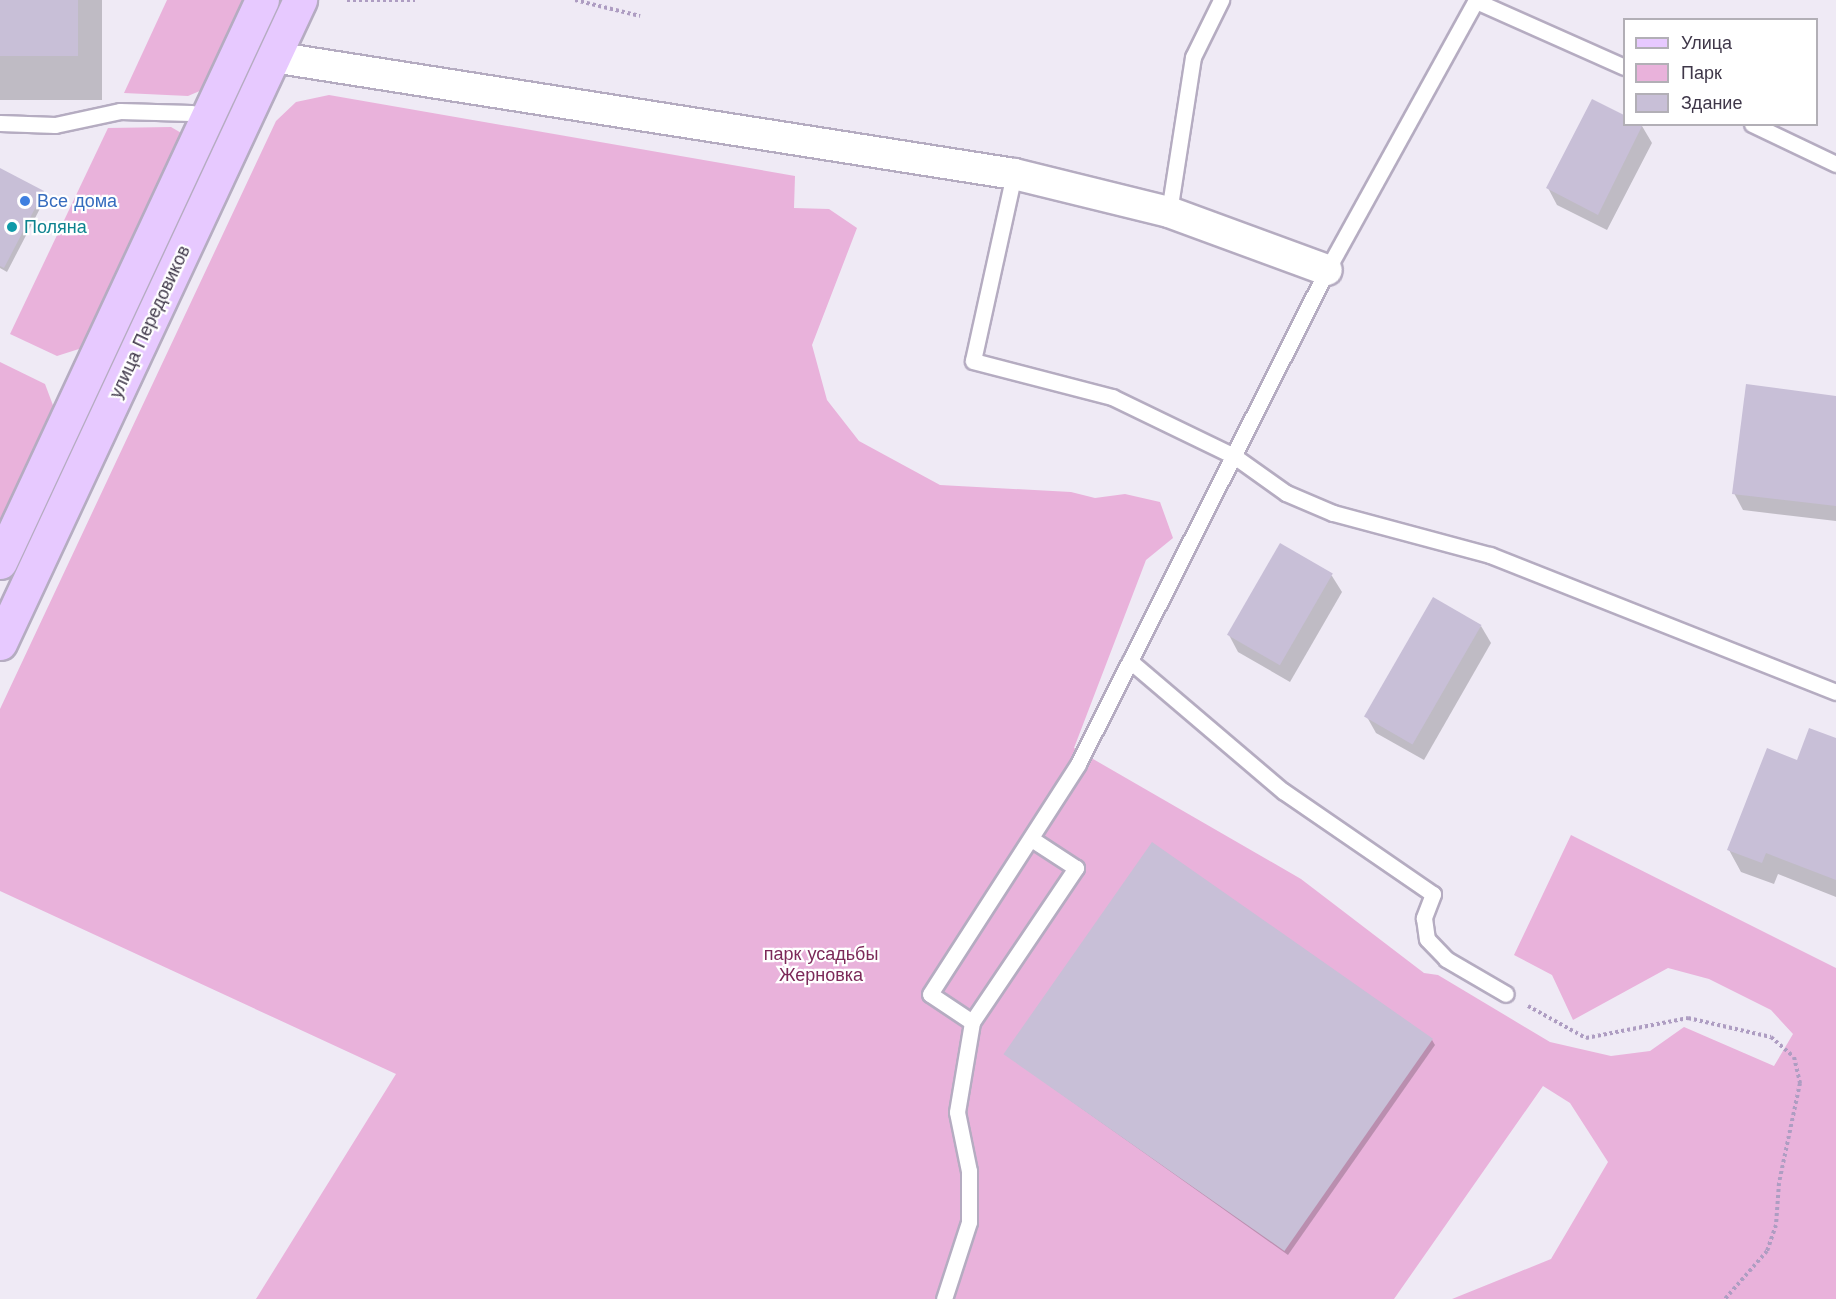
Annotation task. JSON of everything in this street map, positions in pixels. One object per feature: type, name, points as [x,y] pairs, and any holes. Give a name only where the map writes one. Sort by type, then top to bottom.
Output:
[{"type":"main road","name":"улица Передовиков","points":[[0,562],[262,0]]},
{"type":"main road","name":"улица Передовиков","points":[[0,643],[300,0]]},
{"type":"street","points":[[273,57],[1014,174],[1169,212],[1328,270]]},
{"type":"lane","points":[[1169,212],[1193,57],[1221,0]]},
{"type":"lane","points":[[972,1022],[930,994],[1033,840],[1130,661],[1328,270],[1476,1],[1623,67]]},
{"type":"lane","points":[[241,44],[273,57]]},
{"type":"lane","points":[[0,123],[55,124],[120,111],[191,113],[238,134]]},
{"type":"lane","points":[[1756,126],[1836,164]]},
{"type":"lane","points":[[1014,174],[973,361],[1112,397],[1234,456],[1286,493],[1333,513],[1490,555],[1836,692]]},
{"type":"lane","points":[[82,384],[114,399]]},
{"type":"lane","points":[[1130,661],[1283,791],[1433,894],[1424,918],[1427,939],[1446,958],[1506,994]]},
{"type":"lane","points":[[944,1299],[969,1222],[969,1171],[957,1112],[972,1022],[1076,868],[1033,840]]},
{"type":"path","points":[[346,0],[416,0]]},
{"type":"path","points":[[575,0],[640,16]]},
{"type":"path","points":[[1506,994],[1586,1038],[1688,1018],[1771,1037],[1794,1057],[1800,1083],[1779,1183],[1776,1226],[1767,1251],[1725,1299]]},
{"type":"green space","points":[[167,0],[245,0],[202,90],[188,96],[124,93]]},
{"type":"green space","name":"парк усадьбы Жерновка","points":[[329,95],[795,176],[794,208],[829,209],[857,228],[812,345],[827,400],[859,441],[940,485],[1071,492],[1095,498],[1125,494],[1160,502],[1173,538],[1146,560],[1074,748],[1301,879],[1424,973],[1438,975],[1550,1042],[1611,1056],[1650,1051],[1684,1027],[1774,1066],[1793,1034],[1771,1010],[1709,979],[1668,968],[1573,1020],[1552,975],[1514,955],[1571,835],[1836,968],[1836,1299],[1452,1299],[1551,1259],[1608,1162],[1570,1103],[1543,1086],[1394,1299],[256,1299],[396,1074],[0,891],[0,709],[276,121],[296,102]]},
{"type":"green space","points":[[171,127],[183,134],[82,348],[57,356],[10,334],[108,128]]},
{"type":"green space","points":[[0,362],[45,384],[54,408],[0,523]]},
{"type":"building","points":[[0,0],[78,0],[78,56],[0,56]]},
{"type":"building","points":[[1592,99],[1623,114],[1623,126],[1642,126],[1598,215],[1546,188]]},
{"type":"building","name":"Поляна","points":[[0,168],[44,191],[4,268],[0,266]]},
{"type":"building","points":[[1746,384],[1836,396],[1836,506],[1732,494]]},
{"type":"building","points":[[1280,543],[1333,574],[1280,665],[1227,635]]},
{"type":"building","points":[[1433,597],[1481,625],[1412,745],[1364,717]]},
{"type":"building","points":[[1809,728],[1836,738],[1836,880],[1766,853],[1762,863],[1727,850],[1767,748],[1797,760]]},
{"type":"building","points":[[1152,842],[1433,1039],[1284,1251],[1003,1054]]},
{"type":"place","name":"Все дома","points":[[25,201]]},
{"type":"place","name":"Поляна","points":[[12,227]]}]
